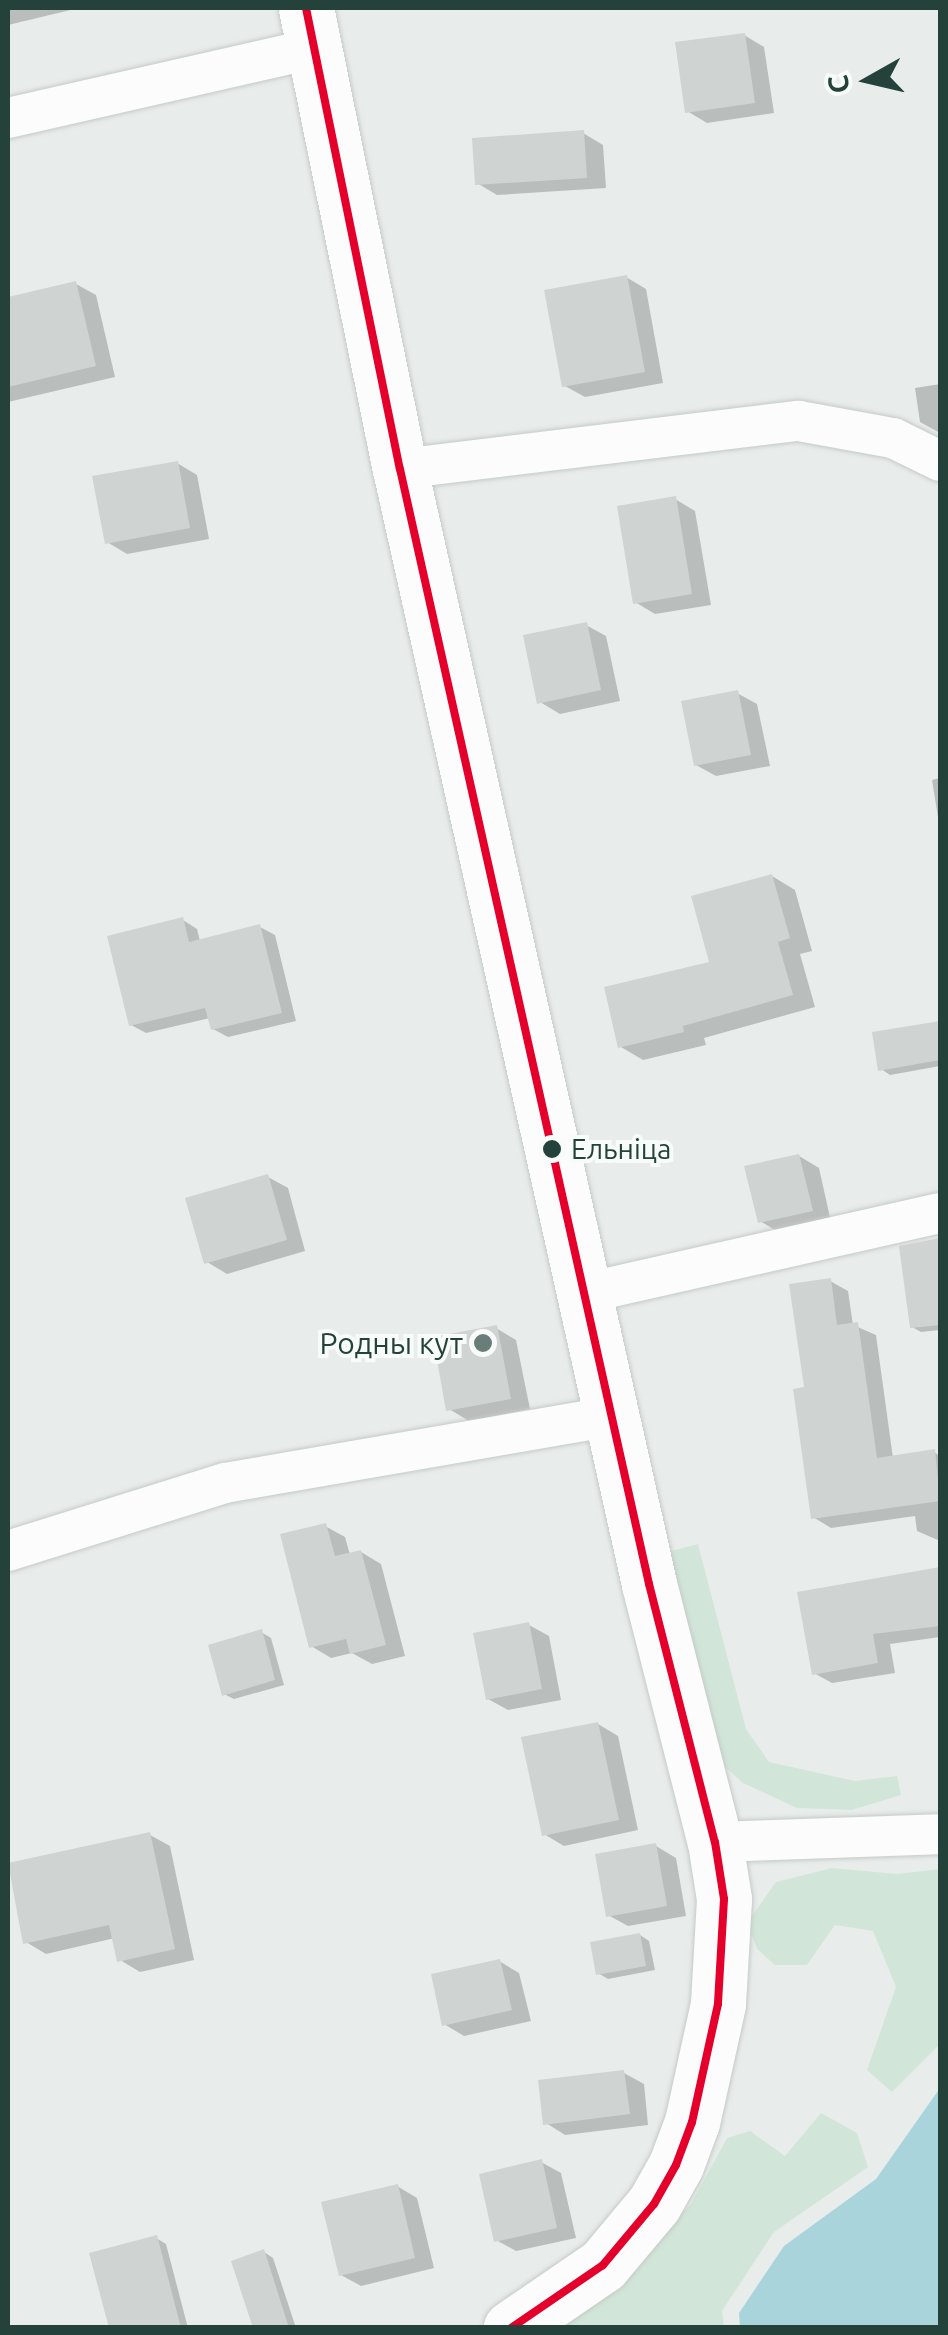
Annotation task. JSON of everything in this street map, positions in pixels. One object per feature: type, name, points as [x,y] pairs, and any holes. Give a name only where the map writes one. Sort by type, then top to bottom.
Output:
[{"type":"main road","points":[[310,28],[400,469],[611,1416],[715,1842],[724,1899],[720,1986],[692,2122],[676,2165],[642,2220],[603,2265],[511,2328]]},
{"type":"street","points":[[8,118],[310,28]]},
{"type":"street","points":[[400,469],[800,421],[892,438],[940,461]]},
{"type":"street","points":[[584,1293],[940,1213]]},
{"type":"street","points":[[8,1551],[225,1483],[611,1416]]},
{"type":"street","points":[[715,1842],[940,1834]]},
{"type":"green space","points":[[698,1544],[746,1729],[769,1762],[855,1781],[897,1776],[901,1795],[852,1810],[797,1808],[743,1783],[709,1752],[668,1552]]},
{"type":"green space","points":[[832,1868],[897,1874],[940,1869],[940,2044],[892,2092],[867,2070],[896,1987],[873,1931],[835,1925],[807,1965],[775,1965],[757,1949],[747,1923],[776,1882]]},
{"type":"green space","points":[[821,2113],[857,2133],[868,2167],[774,2232],[722,2311],[724,2327],[554,2328],[636,2259],[691,2204],[727,2138],[750,2131],[785,2156]]},
{"type":"water","points":[[940,2088],[940,2327],[740,2327],[739,2313],[784,2246],[876,2179]]},
{"type":"building","points":[[745,33],[755,103],[685,113],[675,42]]},
{"type":"building","points":[[584,130],[587,178],[475,185],[472,138]]},
{"type":"building","points":[[627,275],[645,372],[562,387],[544,290]]},
{"type":"building","points":[[76,281],[96,366],[8,387],[8,297]]},
{"type":"building","points":[[178,461],[190,528],[105,544],[92,476]]},
{"type":"building","points":[[676,496],[692,594],[633,604],[617,506]]},
{"type":"building","points":[[587,622],[601,690],[537,704],[523,635]]},
{"type":"building","points":[[738,690],[751,755],[694,766],[681,701]]},
{"type":"building","points":[[772,874],[790,938],[778,942],[793,995],[683,1026],[684,1032],[618,1048],[604,987],[709,962],[691,896]]},
{"type":"building","points":[[183,917],[189,942],[260,924],[282,1013],[211,1030],[205,1008],[129,1026],[107,936]]},
{"type":"building","points":[[940,1021],[940,1060],[878,1071],[872,1032]]},
{"type":"building","points":[[799,1154],[813,1211],[758,1223],[744,1166]]},
{"type":"building","points":[[268,1174],[287,1240],[204,1264],[185,1198]]},
{"type":"building","points":[[940,1238],[940,1325],[910,1328],[899,1246]]},
{"type":"building","points":[[831,1278],[837,1325],[858,1322],[877,1458],[935,1449],[940,1501],[811,1519],[793,1389],[804,1387],[789,1284]]},
{"type":"building","points":[[497,1325],[511,1399],[446,1411],[433,1337]]},
{"type":"building","points":[[326,1523],[335,1556],[361,1550],[386,1645],[350,1654],[346,1639],[309,1648],[280,1534]]},
{"type":"building","points":[[940,1567],[940,1626],[873,1634],[878,1663],[812,1675],[797,1592]]},
{"type":"building","points":[[529,1622],[542,1689],[486,1700],[473,1633]]},
{"type":"building","points":[[262,1629],[275,1680],[222,1696],[208,1645]]},
{"type":"building","points":[[598,1722],[619,1820],[542,1836],[521,1737]]},
{"type":"building","points":[[150,1832],[175,1949],[117,1962],[109,1925],[23,1944],[8,1863]]},
{"type":"building","points":[[656,1843],[667,1906],[606,1917],[595,1854]]},
{"type":"building","points":[[640,1933],[646,1966],[596,1975],[590,1942]]},
{"type":"building","points":[[500,1959],[512,2010],[442,2026],[431,1974]]},
{"type":"building","points":[[624,2070],[630,2114],[543,2125],[538,2080]]},
{"type":"building","points":[[542,2159],[557,2228],[494,2242],[479,2174]]},
{"type":"building","points":[[398,2184],[415,2258],[339,2276],[321,2202]]},
{"type":"building","points":[[157,2235],[181,2328],[109,2328],[89,2253]]},
{"type":"building","points":[[264,2249],[289,2328],[253,2328],[231,2261]]},
{"type":"transit line","points":[[306,8],[400,469],[649,1584],[715,1842],[724,1899],[718,2004],[692,2122],[676,2165],[654,2204],[603,2265],[511,2328]]},
{"type":"place","name":"Ельніца","points":[[552,1149]]},
{"type":"place","name":"Родны кут","points":[[483,1343]]}]
